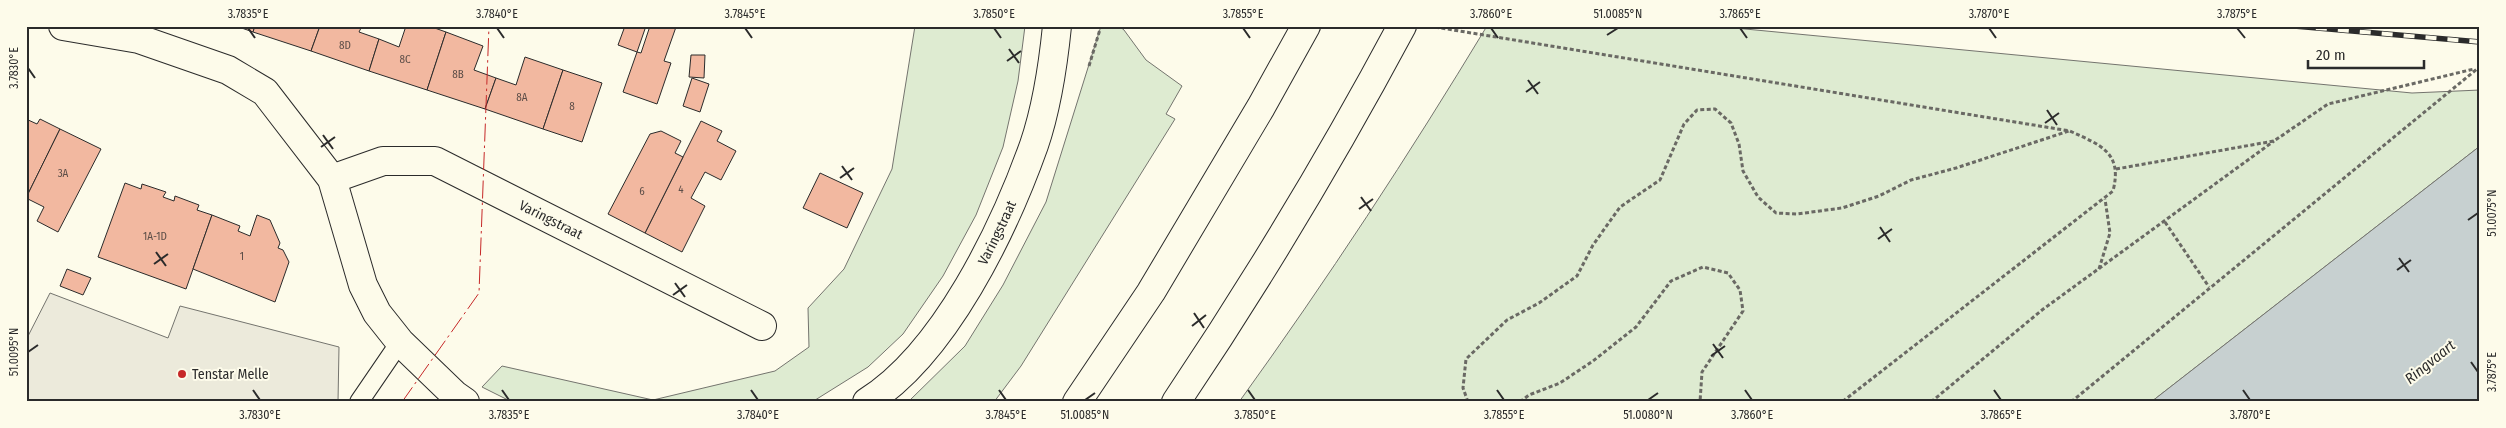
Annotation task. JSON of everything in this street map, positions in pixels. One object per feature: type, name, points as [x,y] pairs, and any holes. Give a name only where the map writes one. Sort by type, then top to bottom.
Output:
[{"type":"main road","points":[[63,26],[139,39],[228,70],[265,92],[332,179],[363,285],[377,312],[400,342],[455,395],[465,402]]},
{"type":"main road","name":"Varingstraat","points":[[867,402],[914,362],[956,309],[1002,222],[1034,144],[1049,89],[1057,26]]},
{"type":"main road","points":[[1077,402],[1152,292],[1261,108],[1306,26]]},
{"type":"main road","points":[[1176,402],[1240,307],[1352,118],[1402,26]]},
{"type":"main road","name":"Varingstraat","points":[[332,179],[383,161],[435,161],[762,326]]},
{"type":"lane","points":[[359,402],[400,342]]},
{"type":"path","points":[[1432,26],[2070,131],[2104,147],[2116,169],[2113,192],[1842,402]]},
{"type":"path","points":[[1931,402],[2042,310],[2274,141],[2328,104],[2476,69],[2070,402]]},
{"type":"path","points":[[1468,402],[1464,388],[1466,359],[1508,320],[1539,303],[1577,276],[1593,245],[1620,207],[1660,180],[1684,124],[1698,110],[1715,109],[1730,123],[1739,144],[1743,171],[1758,196],[1776,213],[1797,214],[1842,208],[1879,196],[1911,180],[1956,168],[2070,131]]},
{"type":"path","points":[[2116,169],[2274,141]]},
{"type":"path","points":[[2099,270],[2110,233],[2105,199]]},
{"type":"path","points":[[2165,221],[2209,288]]},
{"type":"path","points":[[1520,402],[1529,395],[1560,383],[1593,361],[1636,327],[1670,281],[1703,267],[1728,273],[1740,290],[1743,311],[1702,372],[1700,402]]},
{"type":"green space","points":[[915,26],[1025,26],[1018,81],[1003,147],[976,215],[943,276],[903,334],[868,367],[812,402],[512,402],[482,387],[502,366],[653,400],[775,371],[809,347],[808,308],[844,269],[892,169]]},
{"type":"green space","points":[[1101,26],[1119,26],[1146,60],[1182,86],[1166,114],[1175,119],[1021,366],[994,402],[908,402],[965,346],[1003,285],[1046,202]]},
{"type":"green space","points":[[1487,26],[1714,26],[2412,93],[2480,90],[2480,146],[2151,402],[1239,402],[1367,217]]},
{"type":"shaded area","name":"Tenstar Melle","points":[[50,293],[168,338],[180,306],[339,347],[338,402],[26,402],[26,340]]},
{"type":"water","name":"Ringvaart","points":[[2480,146],[2480,402],[2151,402]]},
{"type":"building","points":[[236,26],[255,26],[253,32]]},
{"type":"building","points":[[255,26],[320,26],[311,51],[253,32]]},
{"type":"building","points":[[320,26],[362,26],[359,32],[379,39],[369,71],[311,51]]},
{"type":"building","points":[[406,26],[429,26],[446,32],[427,90],[369,71],[379,39],[399,47]]},
{"type":"building","points":[[625,26],[646,26],[637,52],[618,45]]},
{"type":"building","points":[[650,26],[676,27],[664,61],[671,63],[657,104],[623,92],[637,52],[641,53]]},
{"type":"building","points":[[446,32],[483,46],[474,70],[496,78],[485,109],[427,90]]},
{"type":"building","points":[[691,55],[705,55],[704,78],[689,77]]},
{"type":"building","points":[[525,57],[563,70],[543,129],[485,109],[496,78],[516,85]]},
{"type":"building","points":[[563,70],[602,83],[582,142],[543,129]]},
{"type":"building","points":[[692,78],[709,84],[700,112],[683,106]]},
{"type":"building","points":[[26,119],[37,124],[40,119],[60,129],[26,198]]},
{"type":"building","points":[[701,121],[722,131],[717,141],[736,151],[721,180],[705,172],[691,198],[705,206],[682,252],[645,233]]},
{"type":"building","points":[[60,129],[101,149],[58,232],[37,221],[44,207],[26,198]]},
{"type":"building","points":[[661,131],[681,141],[675,153],[683,157],[645,233],[608,214],[650,134]]},
{"type":"building","points":[[820,173],[863,193],[847,228],[803,208]]},
{"type":"building","points":[[125,183],[141,189],[142,184],[166,192],[163,197],[174,201],[175,196],[199,205],[197,210],[212,215],[186,289],[98,257]]},
{"type":"building","points":[[212,215],[240,226],[238,231],[250,236],[257,215],[270,220],[280,243],[278,248],[283,250],[289,262],[275,302],[193,269]]},
{"type":"building","points":[[67,269],[91,278],[83,295],[60,286]]},
{"type":"railway","points":[[2294,26],[2480,42]]},
{"type":"power","points":[[402,402],[479,293],[489,26]]},
{"type":"place","name":"Tenstar Melle","points":[[182,374]]}]
